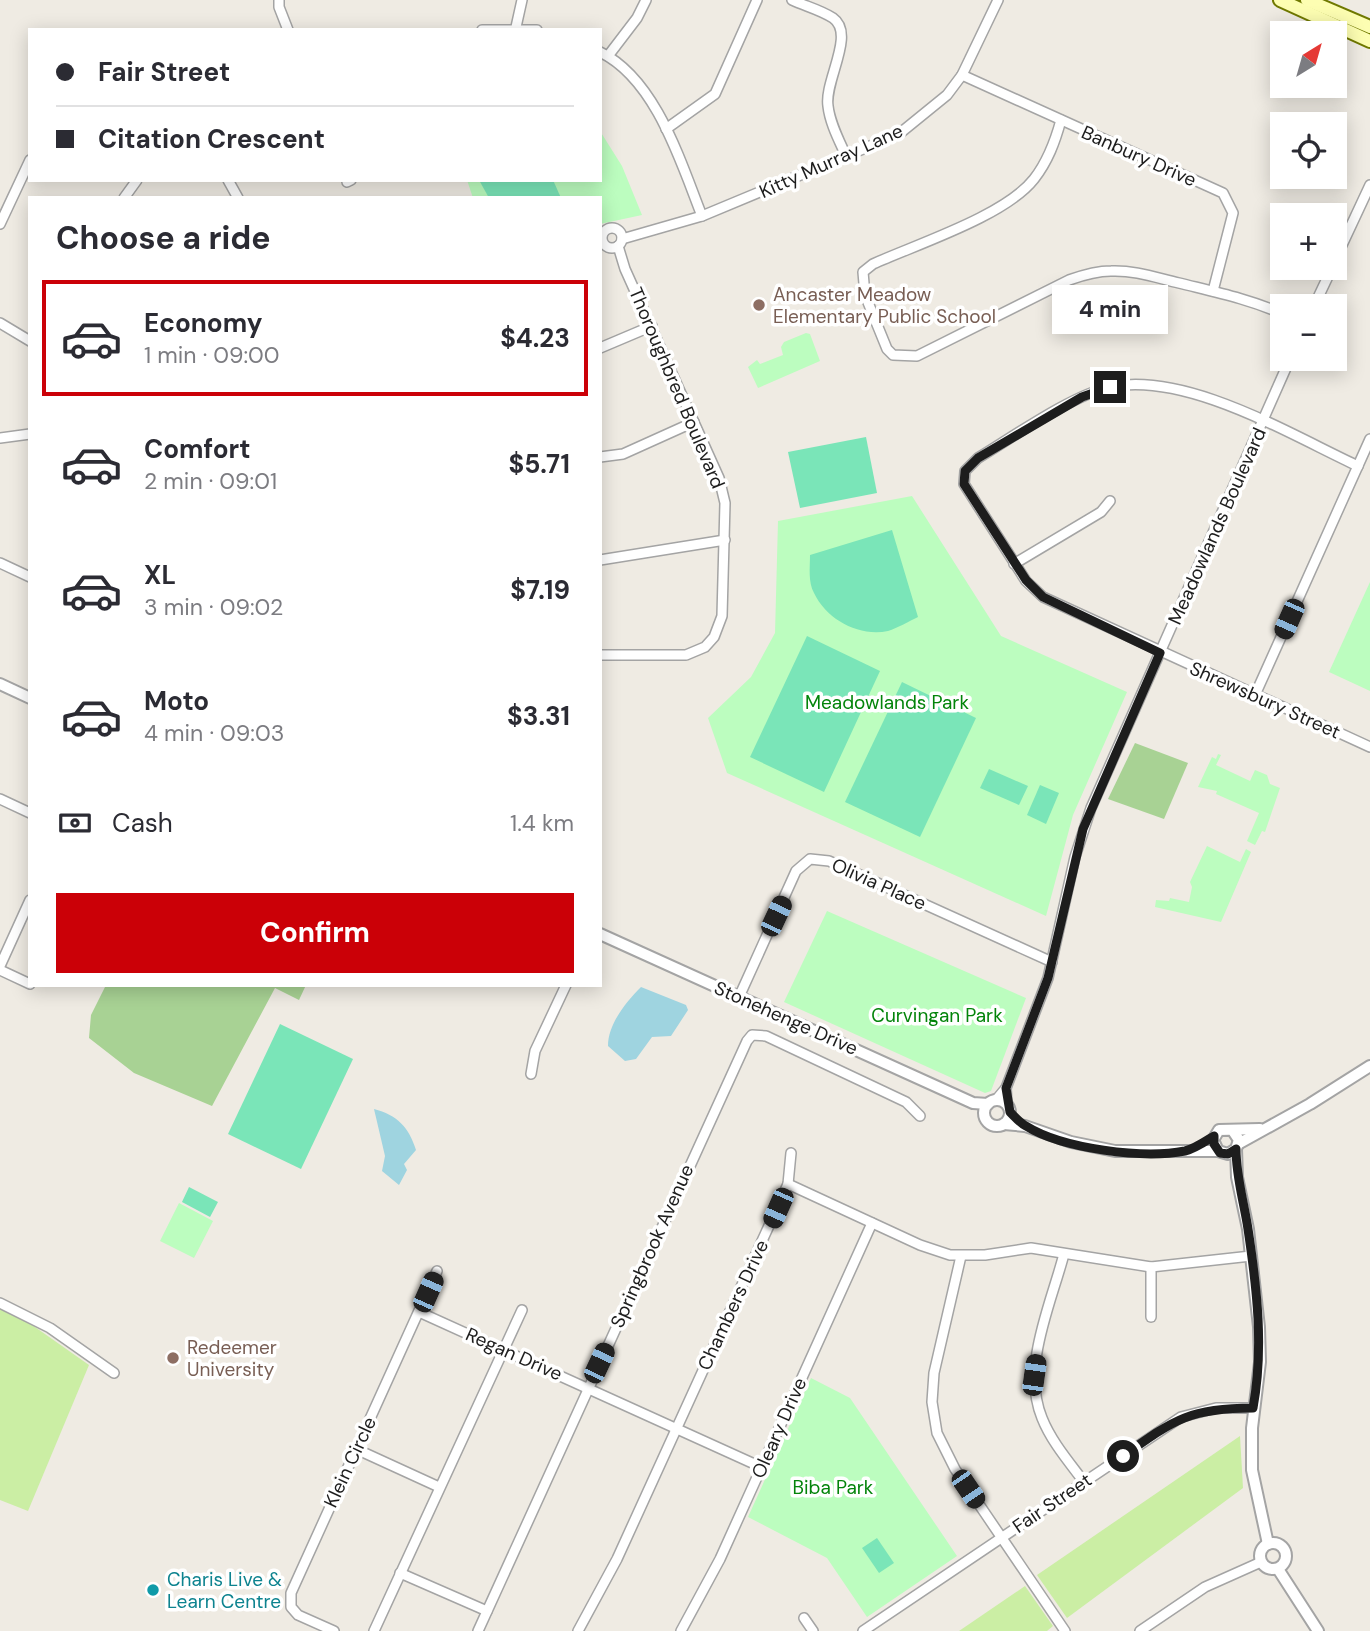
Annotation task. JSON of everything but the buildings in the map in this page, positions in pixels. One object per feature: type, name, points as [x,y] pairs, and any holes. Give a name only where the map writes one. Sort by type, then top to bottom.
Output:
[{"type":"main road","points":[[1285,2],[1308,0],[1370,27]]},
{"type":"main road","points":[[1285,2],[1370,41]]},
{"type":"street","points":[[279,0],[287,28]]},
{"type":"street","points":[[516,27],[522,0]]},
{"type":"street","points":[[646,0],[637,18],[604,54],[636,83],[666,129],[702,216]]},
{"type":"street","points":[[666,129],[715,94],[757,0]]},
{"type":"street","points":[[792,0],[835,19],[842,31],[842,45],[830,80],[827,106],[847,158]]},
{"type":"street","name":"Kitty Murray Lane","points":[[602,238],[611,228],[618,241],[702,216],[847,158],[899,134],[947,95],[962,75],[998,0]]},
{"type":"street","points":[[505,28],[523,28]]},
{"type":"street","name":"Banbury Drive","points":[[962,75],[1223,193],[1233,213],[1213,291]]},
{"type":"street","points":[[1060,120],[1045,163],[1032,181],[1014,197],[990,212],[873,264],[863,272],[864,295],[887,349],[893,355],[917,356],[1088,273],[1142,273],[1253,301],[1270,308]]},
{"type":"street","points":[[0,223],[28,164]]},
{"type":"street","points":[[126,196],[136,182]]},
{"type":"street","points":[[1347,235],[1370,186]]},
{"type":"street","name":"Thoroughbred Boulevard","points":[[602,239],[618,241],[625,269],[719,478],[724,503],[721,625],[705,647],[686,655],[602,655]]},
{"type":"street","points":[[0,323],[28,340]]},
{"type":"street","points":[[602,347],[652,326]]},
{"type":"street","name":"Meadowlands Boulevard","points":[[1000,1105],[1052,962],[1083,829],[1285,371]]},
{"type":"street","name":"Shrewsbury Street","points":[[1263,422],[1205,399],[1163,387],[1134,384],[1110,387],[1082,397],[978,458],[965,471],[964,484],[1014,564],[1043,597],[1160,653],[1370,747]]},
{"type":"street","points":[[602,457],[623,454],[694,422]]},
{"type":"street","points":[[1263,422],[1358,466]]},
{"type":"street","points":[[0,438],[28,434]]},
{"type":"street","points":[[1255,695],[1370,439]]},
{"type":"street","points":[[1014,564],[1101,512],[1110,501]]},
{"type":"street","points":[[602,560],[724,540]]},
{"type":"street","points":[[0,563],[28,576]]},
{"type":"street","points":[[0,684],[28,697]]},
{"type":"street","points":[[0,799],[28,812]]},
{"type":"street","name":"Olivia Place","points":[[739,997],[796,871],[810,859],[829,861],[1052,962]]},
{"type":"street","points":[[28,905],[0,968],[28,983]]},
{"type":"street","name":"Stonehenge Drive","points":[[602,935],[973,1103],[1000,1105]]},
{"type":"street","points":[[531,1074],[535,1051],[565,987]]},
{"type":"street","name":"Springbrook Avenue","points":[[478,1631],[742,1049],[752,1035],[766,1037],[906,1102],[920,1116]]},
{"type":"street","points":[[1000,1105],[984,1115],[992,1125],[1025,1126],[1100,1149],[1220,1152],[1237,1147],[1370,1066]]},
{"type":"street","name":"Stonehenge Drive","points":[[973,1103],[984,1115]]},
{"type":"street","points":[[1000,1105],[1004,1124]]},
{"type":"street","points":[[1000,1105],[1025,1126]]},
{"type":"street","points":[[1188,1150],[1223,1129],[1233,1131],[1266,1128]]},
{"type":"street","points":[[1233,1131],[1237,1147],[1237,1177],[1251,1256],[1260,1346],[1253,1408],[1252,1470],[1268,1544]]},
{"type":"street","points":[[1214,1136],[1214,1144],[1237,1177]]},
{"type":"street","name":"Chambers Drive","points":[[579,1631],[617,1559],[788,1184],[791,1153]]},
{"type":"street","points":[[788,1184],[929,1249],[961,1256],[1031,1248],[1152,1267],[1251,1256]]},
{"type":"street","name":"Oleary Drive","points":[[681,1631],[715,1569],[872,1223]]},
{"type":"street","points":[[1064,1254],[1037,1359],[1035,1389],[1046,1427],[1084,1482]]},
{"type":"street","points":[[961,1256],[934,1373],[933,1411],[947,1457],[1065,1631]]},
{"type":"street","points":[[1151,1317],[1152,1267]]},
{"type":"street","name":"Klein Circle","points":[[334,1631],[298,1615],[291,1607],[290,1592],[437,1271]]},
{"type":"street","points":[[0,1303],[50,1328],[114,1373]]},
{"type":"street","points":[[374,1631],[522,1310]]},
{"type":"street","name":"Regan Drive","points":[[419,1312],[761,1466]]},
{"type":"street","name":"Fair Street","points":[[863,1631],[1181,1417],[1216,1408],[1253,1408]]},
{"type":"street","points":[[356,1449],[439,1486]]},
{"type":"street","points":[[1268,1544],[1276,1544],[1285,1551],[1285,1563],[1278,1569],[1267,1568],[1261,1562],[1262,1549],[1268,1544]]},
{"type":"street","points":[[1140,1631],[1205,1587],[1261,1562]]},
{"type":"street","points":[[1278,1569],[1318,1631]]},
{"type":"street","points":[[400,1573],[487,1611]]},
{"type":"street","points":[[804,1618],[813,1631]]},
{"type":"green space","points":[[602,134],[622,166],[642,215],[602,224],[602,196],[472,196],[468,182],[602,182]]},
{"type":"green space","points":[[480,182],[554,182],[560,196],[488,196]]},
{"type":"green space","points":[[806,333],[810,334],[820,361],[758,388],[748,367],[757,360],[760,364],[783,355],[781,347],[784,342]]},
{"type":"green space","points":[[866,437],[877,493],[800,508],[788,452]]},
{"type":"green space","name":"Meadowlands Park","points":[[912,496],[1001,636],[1127,692],[1073,815],[1046,916],[727,773],[708,718],[751,677],[775,633],[778,521]]},
{"type":"green space","points":[[892,530],[918,617],[888,631],[855,629],[835,618],[820,603],[810,580],[810,555]]},
{"type":"green space","points":[[1370,582],[1370,691],[1329,672]]},
{"type":"green space","points":[[807,636],[880,671],[824,792],[750,757]]},
{"type":"green space","points":[[902,682],[976,718],[920,837],[845,802]]},
{"type":"green space","points":[[1135,743],[1188,763],[1164,819],[1108,799]]},
{"type":"green space","points":[[1218,754],[1221,755],[1216,765],[1250,781],[1255,770],[1267,775],[1270,784],[1280,788],[1265,832],[1262,831],[1255,845],[1247,841],[1259,813],[1216,794],[1217,791],[1198,787],[1212,757],[1216,759]]},
{"type":"green space","points":[[989,769],[1028,786],[1019,805],[980,788]]},
{"type":"green space","points":[[1040,785],[1059,793],[1046,824],[1027,815]]},
{"type":"green space","points":[[1207,846],[1240,862],[1246,849],[1251,852],[1221,922],[1155,907],[1156,900],[1169,901],[1170,898],[1189,902],[1192,887],[1190,882]]},
{"type":"green space","name":"Curvingan Park","points":[[827,911],[1026,998],[991,1091],[985,1093],[784,1002]]},
{"type":"green space","points":[[105,987],[305,987],[299,1000],[275,988],[212,1106],[134,1073],[89,1038],[91,1015]]},
{"type":"green space","points":[[280,1024],[353,1059],[301,1169],[228,1134]]},
{"type":"green space","points":[[189,1187],[218,1202],[210,1217],[182,1202]]},
{"type":"green space","points":[[179,1203],[213,1221],[194,1258],[160,1241]]},
{"type":"green space","points":[[0,1308],[25,1320],[89,1365],[28,1511],[0,1500]]},
{"type":"green space","name":"Biba Park","points":[[811,1378],[850,1398],[957,1556],[867,1617],[827,1558],[748,1517]]},
{"type":"green space","points":[[1240,1436],[1243,1488],[1067,1618],[1037,1575]]},
{"type":"green space","points":[[877,1538],[894,1563],[879,1573],[862,1548]]},
{"type":"green space","points":[[1025,1586],[1053,1626],[1047,1631],[959,1631]]},
{"type":"water","points":[[641,987],[686,1005],[688,1010],[671,1036],[652,1037],[636,1059],[625,1061],[608,1046],[609,1038],[619,1014]]},
{"type":"water","points":[[374,1109],[401,1123],[416,1150],[404,1164],[407,1170],[399,1185],[382,1171],[385,1156]]},
{"type":"place","name":"Ancaster Meadow Elementary Public School","points":[[759,305]]},
{"type":"place","name":"Redeemer University","points":[[173,1358]]},
{"type":"place","name":"Charis Live & Learn Centre","points":[[153,1590]]},
{"type":"route","points":[[1110,387],[1082,397],[978,458],[965,471],[964,484],[975,505],[1026,580],[1043,597],[1160,653],[1115,750],[1083,829],[1048,978],[1006,1088],[1010,1112],[1025,1126],[1071,1142],[1126,1152],[1168,1152],[1188,1150],[1214,1136],[1215,1148],[1220,1153],[1228,1154],[1236,1149],[1237,1177],[1248,1229],[1259,1327],[1260,1362],[1253,1408],[1216,1408],[1181,1417],[1123,1456]]}]
